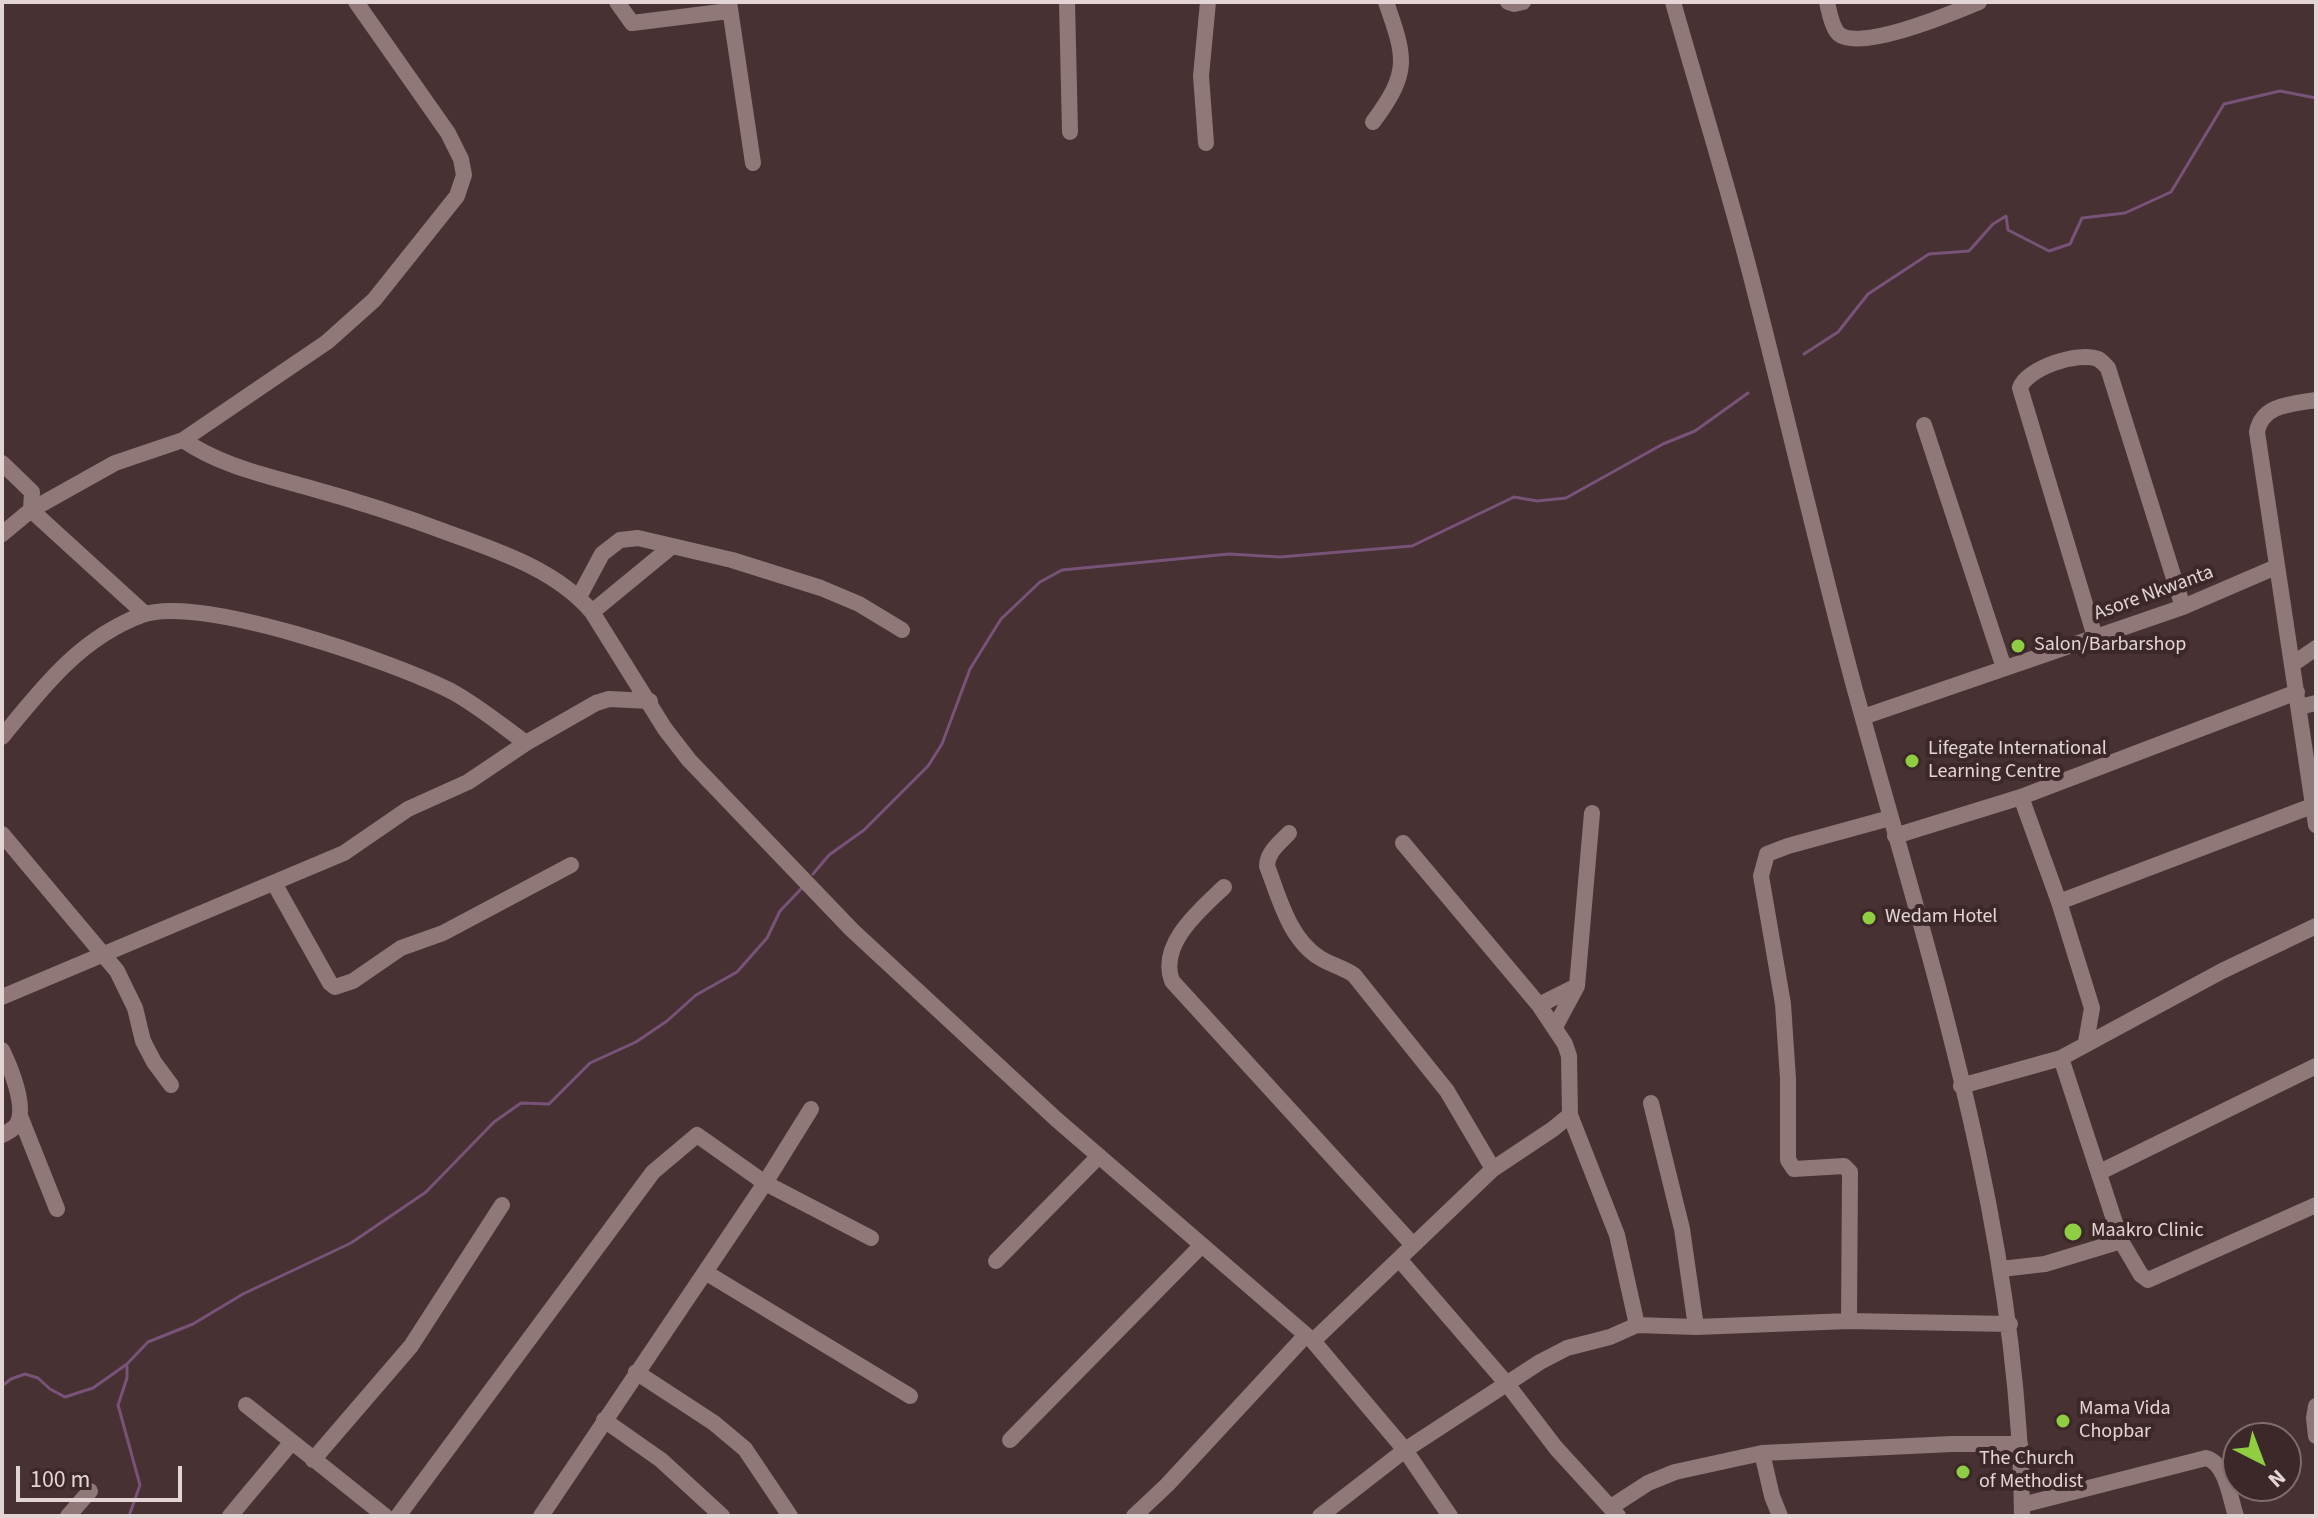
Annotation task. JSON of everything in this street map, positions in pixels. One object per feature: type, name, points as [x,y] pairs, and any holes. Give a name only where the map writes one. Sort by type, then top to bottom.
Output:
[{"type":"street","points":[[2,534],[31,510],[115,463],[183,440],[327,342],[374,300],[457,196],[464,175],[461,159],[448,133],[356,2]]},
{"type":"street","points":[[617,2],[632,23],[729,6],[753,163]]},
{"type":"street","points":[[1067,2],[1070,132]]},
{"type":"street","points":[[1206,143],[1201,76],[1208,2]]},
{"type":"street","points":[[1373,122],[1392,95],[1401,69],[1402,46],[1386,2]]},
{"type":"street","points":[[1508,2],[1523,2]]},
{"type":"street","points":[[1673,2],[1738,226],[1822,567],[1939,989],[1980,1156],[2010,1324],[2022,1510],[2206,1458],[2214,1460],[2220,1468],[2236,1516]]},
{"type":"street","points":[[1827,2],[1837,32],[1844,38],[1854,40],[1869,39],[1979,2]]},
{"type":"street","points":[[2095,637],[2020,388],[2023,379],[2039,369],[2082,358],[2098,359],[2108,368],[2183,607]]},
{"type":"street","points":[[2316,400],[2276,408],[2263,416],[2257,432],[2316,825]]},
{"type":"street","points":[[1924,425],[2004,668]]},
{"type":"street","points":[[183,440],[203,454],[232,466],[389,510],[491,549],[526,563],[579,597],[650,701],[665,729],[689,760],[852,930],[1099,1156],[1309,1338],[1405,1450],[1450,1516]]},
{"type":"street","points":[[2,463],[32,492],[31,510]]},
{"type":"street","points":[[31,510],[145,614]]},
{"type":"street","points":[[579,597],[602,554],[620,540],[638,538],[732,560],[821,588],[859,604],[902,630]]},
{"type":"street","points":[[592,612],[671,547]]},
{"type":"street","name":"Asore Nkwanta","points":[[1863,717],[2183,607],[2276,567]]},
{"type":"street","points":[[2,737],[43,685],[76,653],[121,624],[145,614],[170,610],[210,614],[309,637],[446,689],[526,743]]},
{"type":"street","points":[[2293,664],[2316,648]]},
{"type":"street","points":[[2,997],[344,853],[408,809],[468,782],[526,743],[596,703],[609,699],[650,701]]},
{"type":"street","points":[[1895,836],[2021,797],[2298,699],[2316,703]]},
{"type":"street","points":[[2021,797],[2059,902],[2092,1008],[2086,1042]]},
{"type":"street","points":[[2059,902],[2312,806]]},
{"type":"street","points":[[1555,1027],[1577,986],[1592,813]]},
{"type":"street","points":[[1849,1321],[1850,1172],[1844,1166],[1794,1169],[1788,1160],[1788,1079],[1783,1004],[1761,876],[1767,854],[1890,818]]},
{"type":"street","points":[[1289,833],[1272,850],[1267,866],[1290,925],[1320,958],[1344,968],[1362,985],[1447,1091],[1493,1169]]},
{"type":"street","points":[[2,834],[106,954],[135,1008],[143,1041],[171,1085]]},
{"type":"street","points":[[1403,843],[1555,1027],[1569,1056],[1570,1115],[1574,1132],[1594,1170],[1617,1235],[1637,1325]]},
{"type":"street","points":[[274,883],[335,987],[353,981],[401,948],[443,933],[571,865]]},
{"type":"street","points":[[1224,887],[1190,920],[1178,938],[1168,971],[1172,981],[1413,1245]]},
{"type":"street","points":[[1961,1086],[2061,1058],[2114,1027],[2316,926]]},
{"type":"street","points":[[1539,1005],[1577,986]]},
{"type":"street","points":[[2092,1008],[2114,1027]]},
{"type":"street","points":[[2,1050],[19,1096],[20,1116],[57,1209]]},
{"type":"street","points":[[2061,1058],[2121,1241],[2141,1275],[2148,1280],[2315,1207]]},
{"type":"street","points":[[2100,1172],[2316,1066]]},
{"type":"street","points":[[1651,1103],[1682,1229],[1696,1327]]},
{"type":"street","points":[[548,1514],[604,1420],[765,1183],[811,1109]]},
{"type":"street","points":[[1134,1516],[1309,1338],[1399,1259],[1493,1169],[1570,1115]]},
{"type":"street","points":[[2,1135],[16,1127],[20,1116]]},
{"type":"street","points":[[1553,1129],[1574,1132]]},
{"type":"street","points":[[398,1516],[653,1172],[688,1140],[702,1136],[765,1183],[871,1238]]},
{"type":"street","points":[[996,1261],[1099,1156]]},
{"type":"street","points":[[313,1460],[411,1346],[502,1205]]},
{"type":"street","points":[[2001,1269],[2045,1264],[2121,1241]]},
{"type":"street","points":[[1010,1440],[1202,1245]]},
{"type":"street","points":[[1399,1259],[1507,1384],[1556,1448],[1615,1512],[1648,1483],[1675,1472],[1762,1453],[2020,1444]]},
{"type":"street","points":[[705,1272],[910,1396]]},
{"type":"street","points":[[1320,1516],[1405,1450],[1540,1362],[1567,1348],[1610,1337],[1637,1325],[1696,1327],[1849,1321],[2010,1324]]},
{"type":"street","points":[[636,1372],[714,1423],[745,1449],[790,1516]]},
{"type":"street","points":[[246,1405],[378,1514]]},
{"type":"street","points":[[2316,1406],[2316,1436]]},
{"type":"street","points":[[604,1420],[661,1460],[722,1516]]},
{"type":"street","points":[[230,1516],[291,1443]]},
{"type":"street","points":[[1762,1453],[1780,1516]]},
{"type":"street","points":[[68,1516],[90,1491]]},
{"type":"waterway","points":[[1804,354],[1838,332],[1868,294],[1929,254],[1969,251],[1993,224],[2006,216],[2008,230],[2049,251],[2070,244],[2082,218],[2125,213],[2171,192],[2224,104],[2280,91],[2316,98]]},
{"type":"waterway","points":[[813,874],[829,855],[864,830],[928,766],[942,744],[970,669],[1001,619],[1040,582],[1062,570],[1229,554],[1280,557],[1412,546],[1514,497],[1537,501],[1566,498],[1663,444],[1695,431],[1748,393]]},
{"type":"waterway","points":[[2,1386],[25,1374],[38,1378],[65,1397],[93,1388],[127,1364],[148,1342],[193,1324],[243,1294],[351,1243],[426,1192],[494,1122],[521,1103],[549,1104],[590,1063],[636,1042],[667,1021],[696,995],[737,972],[767,938],[780,911],[801,889]]},
{"type":"waterway","points":[[127,1366],[127,1378],[118,1405],[140,1485],[129,1516]]},
{"type":"place","name":"Salon/Barbarshop","points":[[2018,646]]},
{"type":"place","name":"Lifegate International Learning Centre","points":[[1912,761]]},
{"type":"place","name":"Wedam Hotel","points":[[1869,918]]},
{"type":"place","name":"Maakro Clinic","points":[[2073,1232]]},
{"type":"place","name":"Mama Vida Chopbar","points":[[2063,1421]]},
{"type":"place","name":"The Church of Methodist","points":[[1963,1472]]}]
